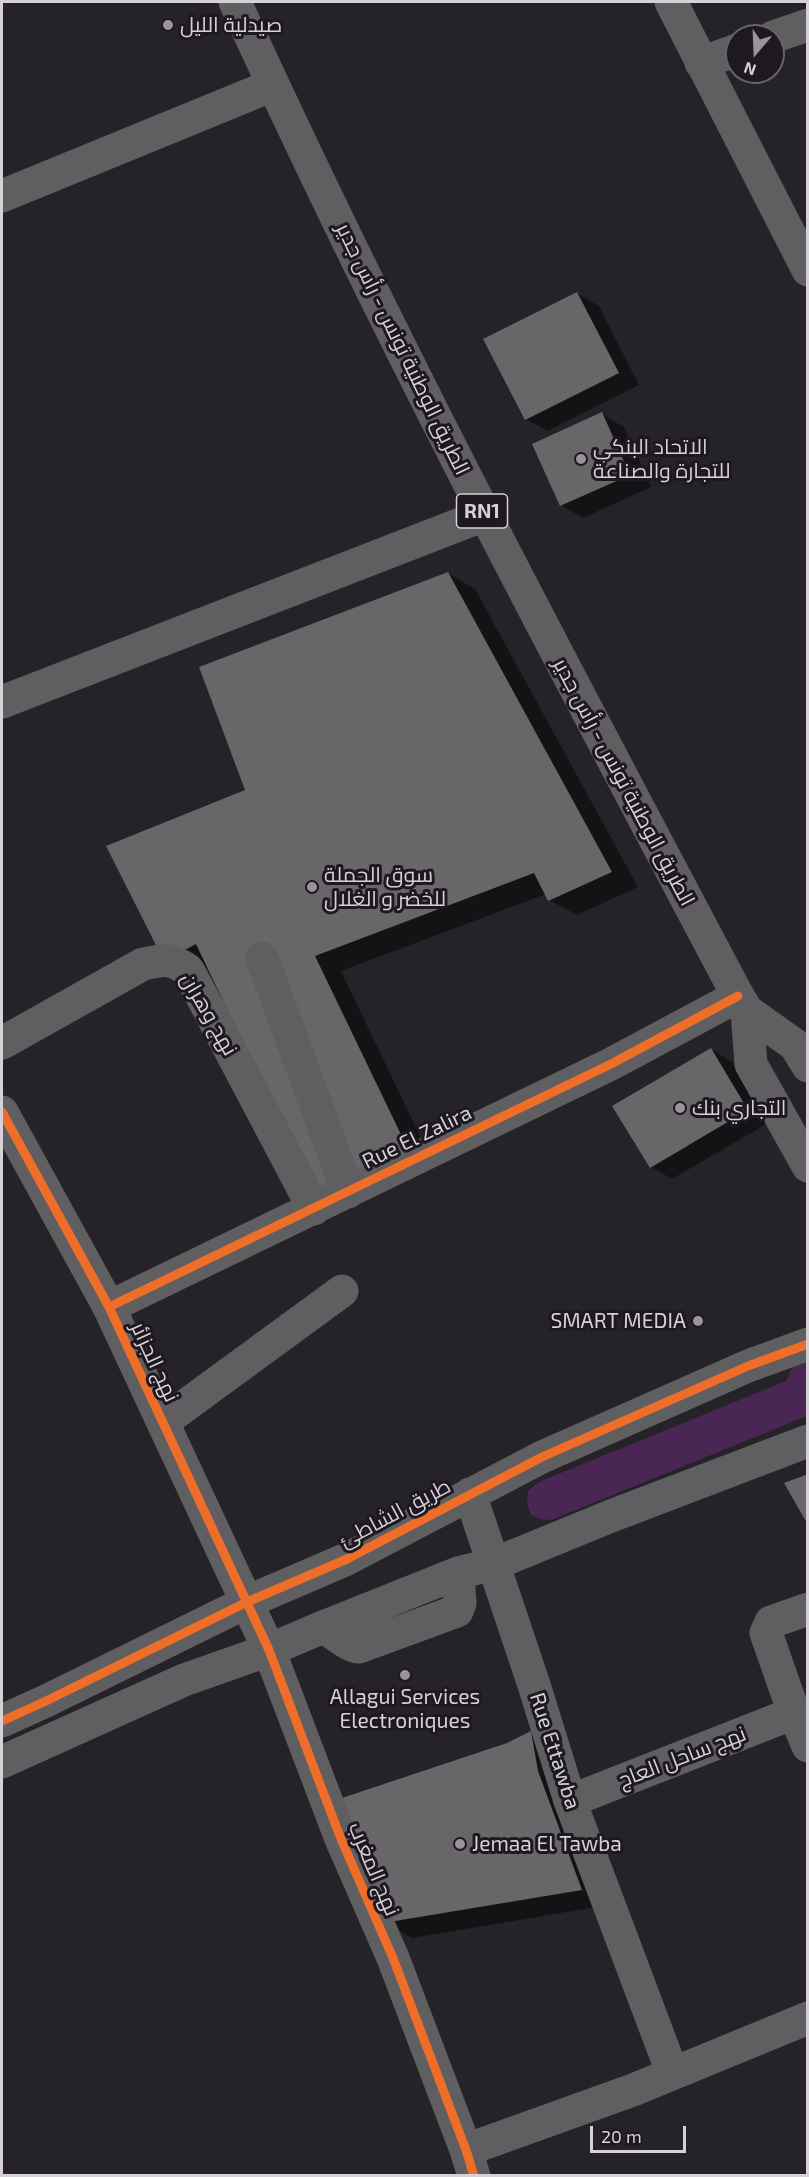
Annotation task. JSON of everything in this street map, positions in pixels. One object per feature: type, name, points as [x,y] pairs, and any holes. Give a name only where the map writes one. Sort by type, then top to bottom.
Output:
[{"type":"main road","name":"الطريق الوطنية تونس - رأس جدير","points":[[235,2],[273,85],[484,515],[742,1003],[751,1064],[807,1166]]},
{"type":"main road","name":"الطريق الوطنية تونس - رأس جدير","points":[[742,1003],[795,1045],[807,1066]]},
{"type":"street","points":[[671,2],[807,270]]},
{"type":"street","points":[[785,33],[807,25]]},
{"type":"street","points":[[701,63],[725,54]]},
{"type":"street","points":[[2,196],[273,85]]},
{"type":"street","points":[[2,702],[484,515]]},
{"type":"street","points":[[262,958],[348,1192]]},
{"type":"street","name":"نهج وهران","points":[[2,1043],[143,964],[175,961],[188,970],[314,1209]]},
{"type":"street","name":"Rue El Zalira","points":[[109,1307],[742,1003]]},
{"type":"street","name":"نهج الجزائر","points":[[2,1112],[109,1307],[247,1602]]},
{"type":"street","points":[[163,1422],[342,1291]]},
{"type":"street","name":"طريق الشاطئ","points":[[2,1721],[247,1602],[347,1559],[542,1457],[748,1366],[807,1344]]},
{"type":"street","points":[[2,1762],[183,1680],[269,1650],[458,1573],[494,1564],[807,1440]]},
{"type":"street","name":"Rue Ettawba","points":[[470,1494],[570,1801],[672,2072]]},
{"type":"street","name":"نهج المغرب","points":[[247,1602],[269,1650],[341,1839],[393,1958],[470,2163]]},
{"type":"street","points":[[807,1609],[771,1622],[766,1633],[807,1746]]},
{"type":"street","name":"نهج ساحل العاج","points":[[570,1801],[794,1713]]},
{"type":"street","points":[[470,2163],[672,2072],[807,2018]]},
{"type":"shaded area","points":[[807,1356],[807,1416],[551,1520],[531,1515],[527,1503],[528,1491],[539,1482],[786,1381],[796,1360]]},
{"type":"building","points":[[577,292],[619,373],[525,420],[483,339]]},
{"type":"building","name":"الاتحاد البنكي للتجارة والصناعة","points":[[602,412],[630,475],[560,506],[532,444]]},
{"type":"building","name":"سوق الجملة للخضر و الغلال","points":[[448,572],[612,872],[548,901],[534,873],[315,956],[407,1147],[314,1191],[196,944],[164,961],[106,846],[245,790],[199,667]]},
{"type":"building","name":"التجاري بنك","points":[[711,1048],[748,1110],[650,1168],[612,1106]]},
{"type":"building","points":[[808,1474],[808,1525],[784,1483]]},
{"type":"building","name":"Jemaa El Tawba","points":[[531,1731],[538,1771],[582,1890],[383,1923],[339,1799],[507,1743]]},
{"type":"cycle path","points":[[109,1307],[611,1064],[738,996]]},
{"type":"cycle path","points":[[2,1112],[109,1307],[269,1650],[341,1839],[393,1958],[474,2176]]},
{"type":"cycle path","points":[[2,1721],[247,1602],[347,1559],[542,1457],[748,1366],[808,1344]]},
{"type":"place","name":"صيدلية الليل","points":[[168,25]]},
{"type":"place","name":"الاتحاد البنكي للتجارة والصناعة","points":[[581,459]]},
{"type":"place","name":"سوق الجملة للخضر و الغلال","points":[[312,887]]},
{"type":"place","name":"التجاري بنك","points":[[680,1108]]},
{"type":"place","name":"SMART MEDIA","points":[[698,1321]]},
{"type":"place","name":"Allagui Services Electroniques","points":[[405,1675]]},
{"type":"place","name":"Jemaa El Tawba","points":[[460,1844]]}]
